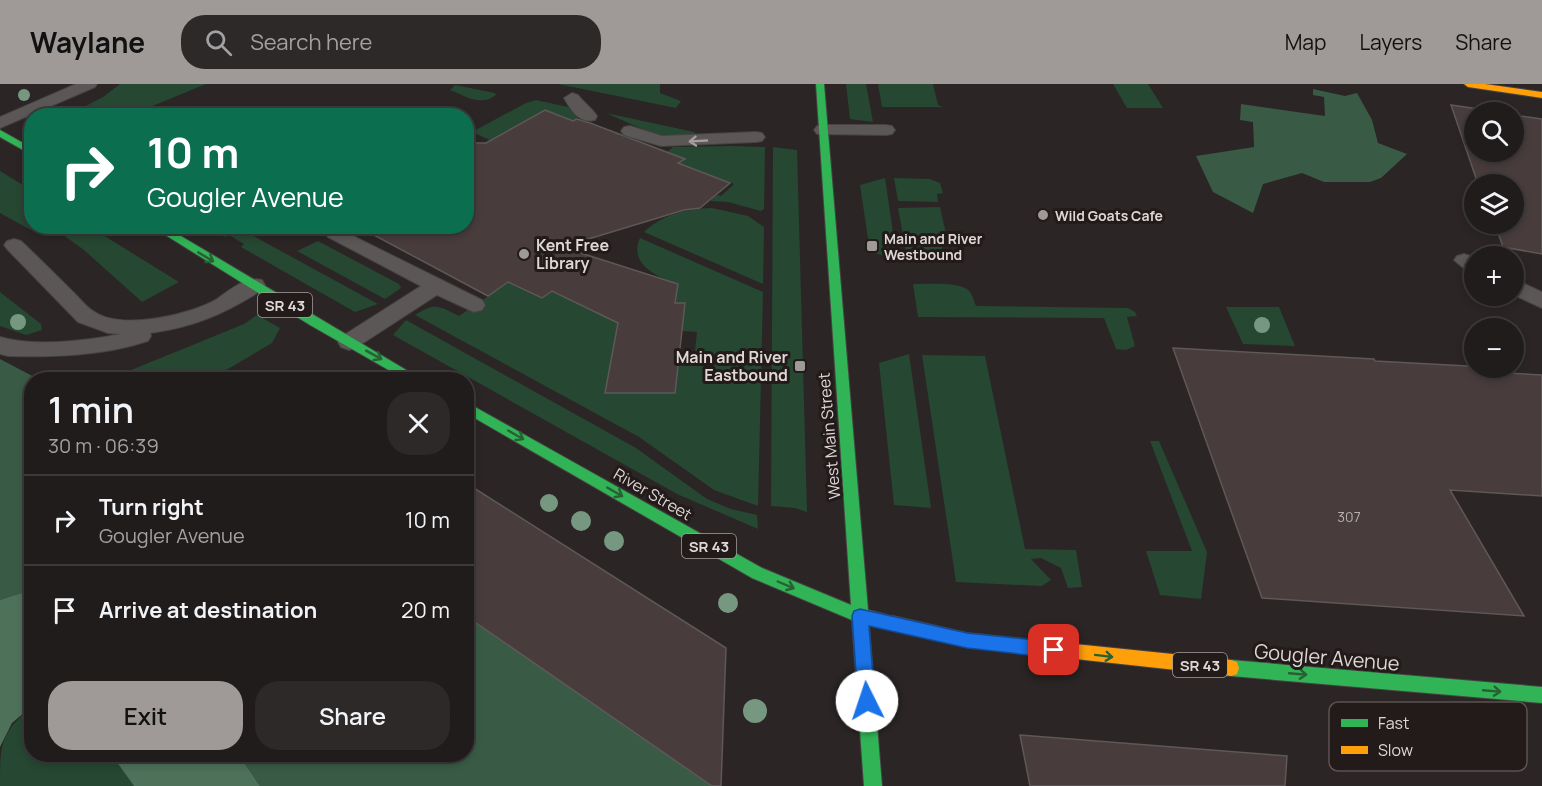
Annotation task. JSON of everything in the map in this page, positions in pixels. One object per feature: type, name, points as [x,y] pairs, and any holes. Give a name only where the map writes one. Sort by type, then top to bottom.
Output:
[{"type":"main road","name":"West Main Street","points":[[820,84],[873,786]]},
{"type":"main road","points":[[1468,84],[1542,95]]},
{"type":"main road","points":[[0,133],[24,147]]},
{"type":"main road","name":"SR 43","points":[[169,234],[403,372]]},
{"type":"main road","name":"River Street","points":[[474,412],[757,573],[860,616]]},
{"type":"main road","name":"Gougler Avenue","points":[[860,616],[967,640],[1141,660],[1542,695]]},
{"type":"lane","points":[[34,108],[89,84]]},
{"type":"lane","points":[[572,98],[580,110],[589,116]]},
{"type":"lane","points":[[0,123],[24,112]]},
{"type":"lane","points":[[823,130],[886,130]]},
{"type":"lane","points":[[630,131],[662,141],[756,137]]},
{"type":"lane","points":[[337,234],[474,305]]},
{"type":"lane","points":[[14,245],[86,316],[108,326],[143,327],[180,321]]},
{"type":"lane","points":[[0,345],[8,348],[58,350],[122,342],[221,306],[254,285]]},
{"type":"lane","points":[[349,342],[436,286]]},
{"type":"lane","points":[[1524,291],[1542,301]]},
{"type":"shaded area","points":[[120,84],[206,84],[148,108],[82,108],[103,97]]},
{"type":"shaded area","points":[[558,84],[660,84],[660,93],[681,101],[676,108]]},
{"type":"shaded area","points":[[846,84],[866,84],[873,122],[850,119]]},
{"type":"shaded area","points":[[878,84],[933,84],[938,105],[943,107],[882,107]]},
{"type":"shaded area","points":[[1113,84],[1148,84],[1163,108],[1127,108]]},
{"type":"shaded area","points":[[455,85],[496,95],[484,100],[473,99],[450,90]]},
{"type":"shaded area","points":[[1313,89],[1345,96],[1357,93],[1372,120],[1378,143],[1407,154],[1381,178],[1370,182],[1324,182],[1302,173],[1263,184],[1253,213],[1213,192],[1196,156],[1254,147],[1253,122],[1240,120],[1241,104],[1325,116],[1324,97],[1313,95]]},
{"type":"shaded area","points":[[536,100],[568,107],[578,118],[573,121],[545,110],[490,140],[474,133],[474,131]]},
{"type":"shaded area","points":[[606,113],[696,134],[686,137],[662,135]]},
{"type":"shaded area","points":[[673,147],[765,147],[764,209],[761,211],[728,202],[710,201],[717,195],[721,196],[734,184],[679,163],[685,159],[667,152]]},
{"type":"shaded area","points":[[773,147],[797,150],[807,512],[795,508],[771,506]]},
{"type":"shaded area","points":[[0,171],[24,186],[24,226],[0,213]]},
{"type":"shaded area","points":[[885,178],[897,259],[870,252],[860,185]]},
{"type":"shaded area","points":[[894,178],[930,179],[940,183],[943,193],[937,194],[938,202],[898,201]]},
{"type":"shaded area","points":[[940,207],[947,238],[938,256],[907,256],[898,208]]},
{"type":"shaded area","points":[[712,208],[748,216],[764,227],[763,284],[644,232],[659,221],[675,214]]},
{"type":"shaded area","points":[[62,234],[101,234],[179,282],[142,302],[84,250]]},
{"type":"shaded area","points":[[219,234],[250,234],[378,304],[355,312],[241,247],[244,244],[229,235],[225,237]]},
{"type":"shaded area","points":[[640,238],[763,292],[758,506],[714,490],[639,437],[415,315],[428,308],[437,307],[459,316],[509,282],[542,298],[552,291],[592,310],[610,296],[622,303],[605,393],[675,393],[678,361],[694,360],[697,332],[682,331],[685,303],[675,303],[678,284],[654,274],[641,262],[637,247]]},
{"type":"shaded area","points":[[318,241],[399,284],[401,288],[385,299],[297,251]]},
{"type":"shaded area","points":[[913,284],[944,284],[966,288],[972,295],[976,306],[1128,308],[1137,316],[1127,317],[1135,346],[1126,350],[1116,349],[1104,318],[918,317]]},
{"type":"shaded area","points":[[0,292],[41,324],[42,330],[26,335],[0,326]]},
{"type":"shaded area","points":[[1226,307],[1279,307],[1295,346],[1243,344]]},
{"type":"shaded area","points":[[257,315],[280,328],[272,343],[223,372],[126,372],[244,324]]},
{"type":"shaded area","points":[[406,320],[636,448],[707,499],[731,509],[757,515],[758,529],[677,494],[474,380],[474,372],[459,372],[393,335]]},
{"type":"shaded area","points":[[909,354],[931,508],[894,505],[879,363]]},
{"type":"shaded area","points":[[922,355],[985,356],[1025,549],[1076,550],[1082,587],[1068,588],[1061,568],[1041,558],[1031,559],[1051,580],[1042,586],[956,582]]},
{"type":"shaded area","points":[[0,359],[25,372],[24,595],[21,593],[0,600]]},
{"type":"shaded area","points":[[1150,441],[1159,441],[1207,552],[1201,599],[1160,595],[1146,551],[1192,551]]},
{"type":"shaded area","points":[[21,593],[24,595],[24,713],[12,723],[0,747],[0,600]]},
{"type":"shaded area","points":[[474,621],[712,786],[260,786],[244,762],[474,762]]},
{"type":"shaded area","points":[[24,713],[24,762],[117,762],[134,786],[0,786],[0,760],[4,741]]},
{"type":"shaded area","points":[[117,762],[244,762],[260,786],[134,786]]},
{"type":"building","points":[[1451,105],[1464,107],[1464,143]]},
{"type":"building","name":"Kent Free Library","points":[[545,110],[573,121],[577,119],[590,123],[685,159],[678,163],[730,183],[700,208],[684,210],[562,247],[678,284],[675,303],[685,303],[675,393],[605,393],[618,323],[552,291],[542,298],[508,282],[488,296],[372,234],[474,234],[474,143],[486,143]]},
{"type":"building","points":[[1524,116],[1542,119],[1542,254],[1524,251],[1524,246],[1503,246],[1498,234],[1524,234],[1524,174],[1475,174],[1470,162],[1524,162]]},
{"type":"building","points":[[1173,348],[1464,366],[1464,378],[1524,378],[1524,374],[1542,375],[1542,496],[1450,490],[1524,616],[1262,598]]},
{"type":"building","points":[[474,488],[726,648],[721,786],[712,786],[474,622]]},
{"type":"building","points":[[1020,735],[1287,756],[1285,786],[1030,786]]},
{"type":"traffic: fast","points":[[820,84],[873,786]]},
{"type":"traffic: fast","points":[[0,133],[24,147]]},
{"type":"traffic: fast","points":[[169,234],[314,322],[403,372]]},
{"type":"traffic: fast","points":[[474,412],[757,573],[860,616],[893,623]]},
{"type":"traffic: fast","points":[[1231,668],[1542,695]]},
{"type":"traffic: slow","points":[[1468,84],[1542,95]]},
{"type":"traffic: slow","points":[[893,623],[967,640],[1231,668]]},
{"type":"place","name":"Wild Goats Cafe","points":[[1043,215]]},
{"type":"place","name":"Main and River Westbound","points":[[872,246]]},
{"type":"place","name":"Kent Free Library","points":[[524,254]]},
{"type":"place","name":"Main and River Eastbound","points":[[800,366]]},
{"type":"route","points":[[867,701],[860,616],[967,640],[1054,650]]}]
